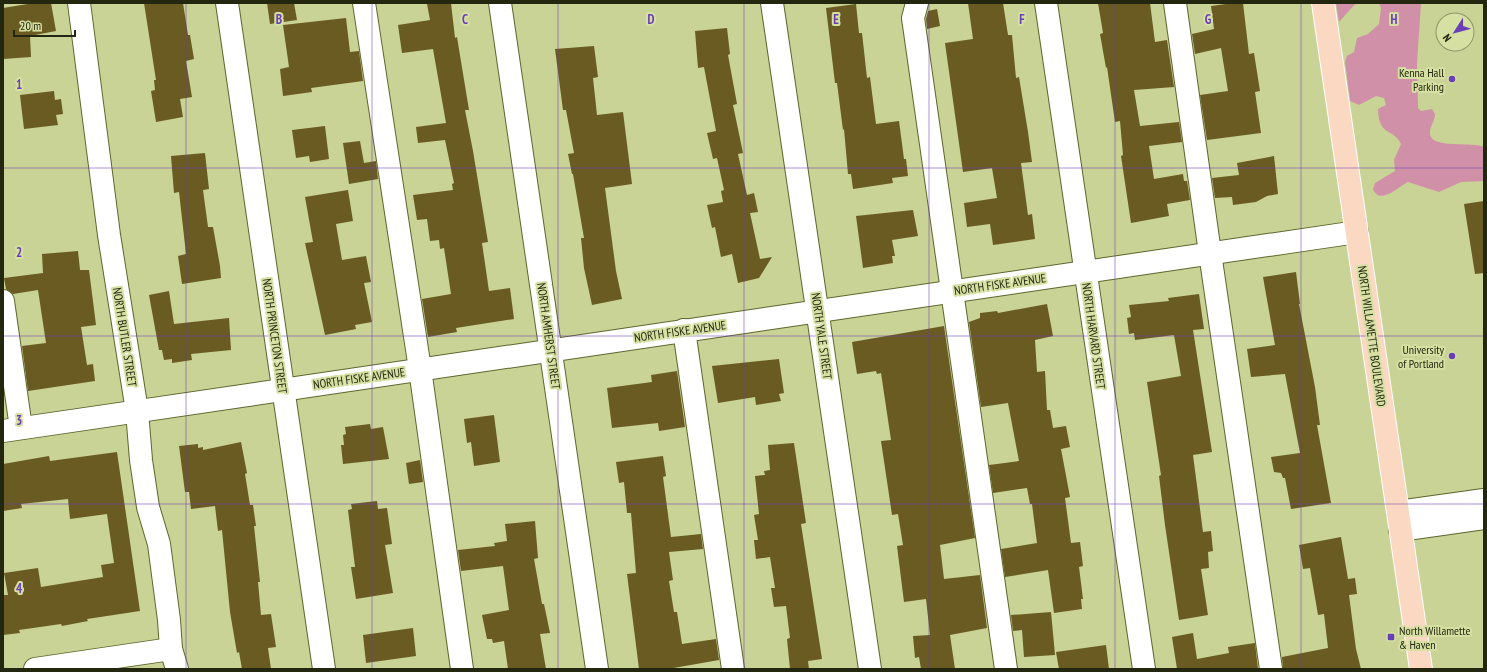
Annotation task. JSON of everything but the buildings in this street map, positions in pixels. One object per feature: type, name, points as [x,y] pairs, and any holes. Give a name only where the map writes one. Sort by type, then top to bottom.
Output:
[{"type":"main road","name":"NORTH WILLAMETTE BOULEVARD","points":[[1323,3],[1421,669]]},
{"type":"street","name":"NORTH BUTLER STREET","points":[[79,3],[109,235],[137,411],[141,460],[148,507],[159,544],[174,659]]},
{"type":"street","name":"NORTH PRINCETON STREET","points":[[227,3],[324,669]]},
{"type":"street","points":[[364,3],[420,369],[462,669]]},
{"type":"street","name":"NORTH AMHERST STREET","points":[[500,3],[597,669]]},
{"type":"street","name":"NORTH YALE STREET","points":[[772,3],[870,669]]},
{"type":"street","points":[[917,3],[913,18],[1006,669]]},
{"type":"street","name":"NORTH HARVARD STREET","points":[[1046,3],[1144,669]]},
{"type":"street","points":[[1175,3],[1271,669]]},
{"type":"street","name":"NORTH FISKE AVENUE","points":[[12,429],[1357,232]]},
{"type":"street","points":[[3,301],[12,429]]},
{"type":"street","points":[[684,330],[733,669]]},
{"type":"street","points":[[1399,521],[1484,500]]},
{"type":"street","points":[[1399,521],[1484,518]]},
{"type":"street","points":[[35,669],[174,659]]},
{"type":"shaded area","points":[[1336,3],[1356,3],[1339,22]]},
{"type":"shaded area","points":[[1379,3],[1421,3],[1417,63],[1418,108],[1421,111],[1432,109],[1435,114],[1430,132],[1431,138],[1436,141],[1452,144],[1478,145],[1484,147],[1484,181],[1461,182],[1439,192],[1408,182],[1390,193],[1380,196],[1376,194],[1373,189],[1375,183],[1395,171],[1394,160],[1401,144],[1394,135],[1387,131],[1381,124],[1378,109],[1386,105],[1384,98],[1376,96],[1359,105],[1350,101],[1345,62],[1347,56],[1354,52],[1357,38],[1368,34],[1379,24],[1381,8]]},
{"type":"place","name":"Kenna Hall Parking","points":[[1452,79]]},
{"type":"place","name":"University of Portland","points":[[1452,356]]},
{"type":"place","name":"North Willamette & Haven","points":[[1391,637]]}]
